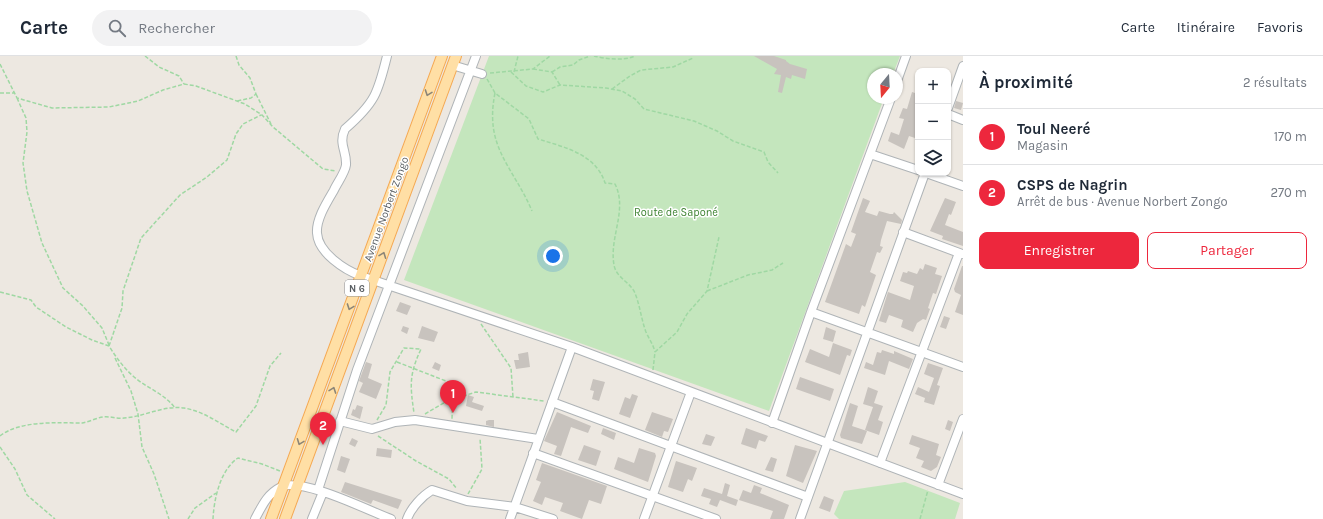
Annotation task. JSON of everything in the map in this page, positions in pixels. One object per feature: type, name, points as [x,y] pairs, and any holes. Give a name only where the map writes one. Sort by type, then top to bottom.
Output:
[{"type":"main road","name":"Avenue Norbert Zongo","points":[[271,519],[442,56]]},
{"type":"main road","name":"Avenue Norbert Zongo","points":[[286,519],[454,61]]},
{"type":"street","points":[[387,56],[378,92],[372,102],[345,129],[341,140],[346,165],[320,217],[316,233],[324,250],[339,265],[361,276],[389,286],[572,347],[963,494]]},
{"type":"street","points":[[312,519],[340,421],[389,286],[476,56]]},
{"type":"street","points":[[902,68],[906,56]]},
{"type":"street","points":[[454,61],[470,70],[482,74]]},
{"type":"street","points":[[949,104],[963,66]]},
{"type":"street","points":[[772,423],[811,312],[889,104]]},
{"type":"street","points":[[951,115],[963,120]]},
{"type":"street","points":[[870,154],[915,169]]},
{"type":"street","points":[[800,519],[924,176]]},
{"type":"street","points":[[934,176],[963,186]]},
{"type":"street","points":[[880,463],[961,253],[903,232]]},
{"type":"street","points":[[811,312],[963,367]]},
{"type":"street","points":[[510,519],[572,347]]},
{"type":"street","points":[[644,519],[691,392]]},
{"type":"street","points":[[552,402],[808,496]]},
{"type":"street","points":[[938,485],[963,419]]},
{"type":"street","points":[[340,421],[372,429],[395,422],[415,420],[538,439]]},
{"type":"street","points":[[534,453],[716,519]]},
{"type":"street","points":[[255,519],[266,498],[283,486],[298,486],[321,491],[382,517],[392,519]]},
{"type":"street","points":[[407,519],[411,508],[432,490],[465,499],[515,507],[553,519]]},
{"type":"path","points":[[145,56],[159,67],[179,76],[184,84]]},
{"type":"path","points":[[236,56],[239,65],[250,78],[256,94],[273,127]]},
{"type":"path","points":[[514,72],[518,56]]},
{"type":"path","points":[[533,69],[550,56]]},
{"type":"path","points":[[482,74],[533,69],[552,72],[560,67],[573,65],[579,60],[590,56]]},
{"type":"path","points":[[594,56],[605,59],[628,59],[635,56]]},
{"type":"path","points":[[612,89],[641,70],[673,67],[693,58]]},
{"type":"path","points":[[0,64],[26,118],[27,132],[23,163],[27,191],[42,242],[64,288],[83,306],[102,328],[114,354],[133,377],[169,401],[175,409]]},
{"type":"path","points":[[511,72],[526,86],[543,92],[560,85],[622,91],[635,99],[644,109],[694,121],[717,130],[733,141],[764,152],[768,162],[778,173]]},
{"type":"path","points":[[552,72],[560,85]]},
{"type":"path","points":[[482,74],[486,75],[495,93],[529,119],[538,139],[583,155],[596,167],[603,176],[605,183],[615,184],[619,193],[620,213],[613,253],[614,266],[617,273],[633,291],[646,332],[652,343],[655,352],[651,377]]},
{"type":"path","points":[[17,98],[52,108],[109,107],[138,101],[163,90],[184,84],[196,86],[237,101],[262,115],[273,127],[323,169],[343,172]]},
{"type":"path","points":[[0,92],[14,93]]},
{"type":"path","points":[[495,93],[492,109],[492,121],[496,145],[512,176],[522,190],[532,211]]},
{"type":"path","points":[[237,101],[250,98],[256,94]]},
{"type":"path","points":[[109,346],[122,308],[123,291],[141,238],[180,195],[207,177],[227,160],[236,134],[243,124],[262,115]]},
{"type":"path","points":[[707,291],[719,237]]},
{"type":"path","points":[[655,352],[678,332],[687,314],[707,291],[748,275],[772,270],[784,263]]},
{"type":"path","points":[[0,292],[31,300],[36,307],[66,327],[92,340],[109,346]]},
{"type":"path","points":[[475,315],[511,368],[513,397]]},
{"type":"path","points":[[482,430],[480,438],[482,469],[465,499],[449,479],[409,457],[377,436],[372,429],[386,405],[390,372],[404,348],[420,349],[412,369],[410,384],[415,420],[452,400],[476,392],[552,402]]},
{"type":"path","points":[[0,436],[8,429],[22,426],[68,422],[84,423],[102,417],[125,418],[138,414],[183,408],[201,413],[236,432],[256,406],[270,366],[281,353]]},
{"type":"path","points":[[114,354],[119,369],[131,391],[138,414],[142,447],[154,474],[169,519]]},
{"type":"path","points":[[396,362],[446,381],[453,386],[451,415],[456,426]]},
{"type":"path","points":[[0,447],[15,469],[28,495],[55,519]]},
{"type":"path","points":[[213,519],[214,502],[231,463],[238,458],[280,471]]},
{"type":"path","points":[[920,519],[930,482]]},
{"type":"path","points":[[188,519],[195,508],[218,491]]},
{"type":"green space","name":"Route de Saponé","points":[[489,56],[900,56],[895,68],[867,68],[867,104],[882,104],[769,411],[404,280]]},
{"type":"green space","points":[[905,482],[960,503],[955,519],[839,519],[834,514],[844,491]]},
{"type":"building","points":[[754,56],[774,56],[786,60],[790,64],[807,69],[805,79],[792,75],[791,79],[786,77],[782,93],[778,92],[781,75],[774,74],[777,69]]},
{"type":"building","points":[[912,92],[915,93],[915,138],[909,136],[904,149],[888,141],[891,132],[899,135],[904,119],[899,118],[903,108],[907,109]]},
{"type":"building","points":[[956,101],[963,103],[961,110],[954,108]]},
{"type":"building","points":[[863,198],[870,201],[865,212],[877,216],[879,211],[890,214],[893,214],[894,212],[902,220],[901,224],[887,221],[880,246],[883,247],[880,253],[877,252],[870,272],[876,275],[865,307],[862,305],[859,314],[825,302],[846,244],[851,247],[856,234],[851,232]]},
{"type":"building","points":[[945,198],[956,202],[945,225],[963,232],[963,246],[942,239],[943,236],[930,231]]},
{"type":"building","points":[[925,264],[937,268],[935,274],[942,276],[936,294],[933,293],[926,320],[923,319],[917,323],[913,332],[901,327],[903,320],[889,315],[886,323],[879,321],[888,292],[910,300],[914,286],[900,281],[903,272],[907,273],[908,271],[917,274],[920,268],[923,270]]},
{"type":"building","points":[[962,266],[963,315],[955,312],[961,295],[955,292],[954,289]]},
{"type":"building","points":[[400,302],[411,306],[407,315],[396,311]]},
{"type":"building","points":[[944,316],[950,318],[946,329],[940,327]]},
{"type":"building","points":[[403,326],[409,328],[407,334],[401,331]]},
{"type":"building","points":[[422,326],[438,332],[434,342],[418,338]]},
{"type":"building","points":[[826,327],[836,331],[833,342],[823,339]]},
{"type":"building","points":[[833,343],[852,350],[850,356],[847,355],[840,375],[805,362],[810,349],[829,357]]},
{"type":"building","points":[[882,350],[894,354],[894,351],[913,359],[909,369],[889,361],[885,375],[864,368],[866,362],[873,365],[877,352],[881,353]]},
{"type":"building","points":[[528,352],[530,367],[516,369],[514,360],[519,360],[518,354]]},
{"type":"building","points":[[366,362],[372,364],[368,378],[382,384],[376,399],[359,392],[363,383],[359,381]]},
{"type":"building","points":[[435,362],[441,365],[439,371],[432,368]]},
{"type":"building","points":[[928,363],[943,368],[937,385],[940,386],[934,405],[924,402],[925,398],[915,394],[918,387],[929,392],[934,378],[924,374]]},
{"type":"building","points":[[800,377],[834,389],[830,401],[796,389]]},
{"type":"building","points":[[593,379],[605,382],[599,401],[592,399],[594,391],[590,390]]},
{"type":"building","points":[[868,387],[878,391],[874,403],[883,406],[878,420],[883,422],[879,435],[865,430],[873,407],[863,404]]},
{"type":"building","points":[[632,394],[638,396],[630,418],[619,414],[625,397],[630,399]]},
{"type":"building","points":[[468,395],[474,397],[472,402],[484,406],[482,411],[466,406]]},
{"type":"building","points":[[850,403],[858,406],[852,426],[867,431],[862,444],[841,438],[840,435]]},
{"type":"building","points":[[357,405],[363,407],[360,419],[351,415],[353,409],[355,410]]},
{"type":"building","points":[[557,412],[591,426],[588,433],[571,427],[561,456],[554,454],[557,446],[544,441]]},
{"type":"building","points":[[652,412],[673,419],[668,432],[664,431],[662,437],[645,430]]},
{"type":"building","points":[[494,420],[494,427],[486,425],[486,421]]},
{"type":"building","points":[[948,420],[953,422],[950,431],[945,429]]},
{"type":"building","points":[[603,428],[616,433],[614,440],[601,434]]},
{"type":"building","points":[[746,428],[768,436],[765,442],[759,440],[756,449],[741,444]]},
{"type":"building","points":[[706,434],[715,437],[711,446],[702,444]]},
{"type":"building","points":[[912,435],[939,444],[936,455],[941,457],[937,467],[931,471],[921,467],[924,461],[916,458],[920,448],[909,444]]},
{"type":"building","points":[[352,438],[358,441],[355,447],[349,444]]},
{"type":"building","points":[[584,445],[601,451],[596,466],[578,460]]},
{"type":"building","points":[[795,445],[817,451],[803,483],[786,476]]},
{"type":"building","points":[[377,448],[392,450],[391,458],[376,456]]},
{"type":"building","points":[[639,448],[655,453],[656,456],[648,482],[614,469],[618,457],[634,463]]},
{"type":"building","points":[[341,456],[350,459],[345,473],[337,470]]},
{"type":"building","points":[[771,457],[777,459],[773,472],[765,470]]},
{"type":"building","points":[[676,461],[697,468],[692,481],[688,479],[683,492],[668,487]]},
{"type":"building","points":[[542,463],[607,486],[601,504],[589,500],[582,519],[560,511],[563,503],[545,497],[542,505],[533,501],[541,482],[536,480]]},
{"type":"building","points":[[345,482],[402,500],[398,509],[373,500],[371,504],[341,492]]},
{"type":"building","points":[[725,483],[730,485],[727,496],[738,500],[736,506],[720,500],[717,507],[709,504],[711,499],[701,496],[704,488],[722,494]]},
{"type":"building","points":[[754,485],[762,488],[760,493],[789,505],[784,519],[770,519],[773,511],[739,500],[743,490],[751,493]]},
{"type":"building","points":[[824,496],[834,500],[830,512],[819,508]]},
{"type":"place","name":"Toul Neeré","points":[[453,413]]},
{"type":"place","name":"CSPS de Nagrin","points":[[323,445]]}]
